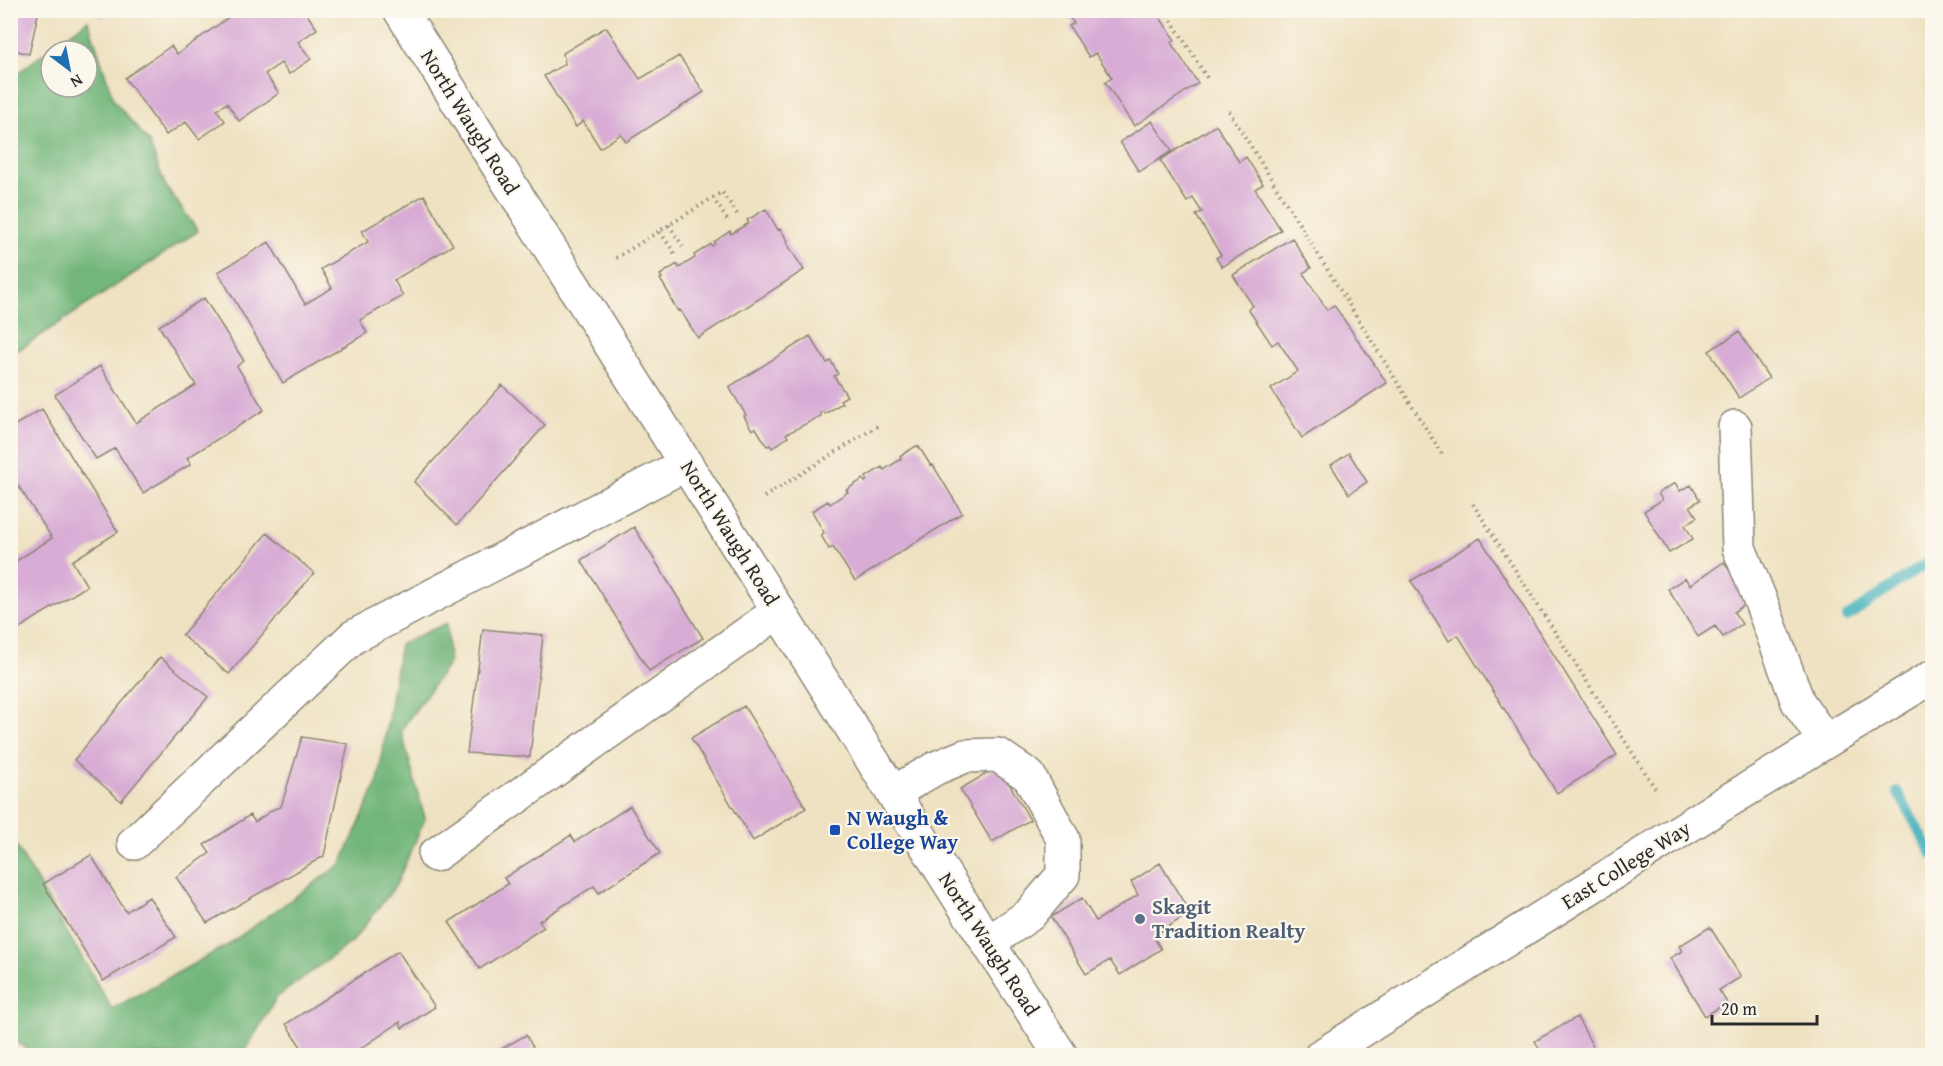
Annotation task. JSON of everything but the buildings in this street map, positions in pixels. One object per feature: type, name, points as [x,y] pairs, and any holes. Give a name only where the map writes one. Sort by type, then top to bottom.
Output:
[{"type":"street","name":"North Waugh Road","points":[[400,10],[1061,1056]]},
{"type":"street","points":[[1735,427],[1739,548],[1798,702],[1825,741]]},
{"type":"street","points":[[134,843],[353,637],[686,464]]},
{"type":"street","points":[[435,855],[778,611]]},
{"type":"street","name":"East College Way","points":[[1339,1051],[1825,741],[1932,677]]},
{"type":"street","points":[[893,793],[936,768],[965,756],[998,755],[1029,776],[1063,839],[1063,875],[1029,915],[988,943]]},
{"type":"path","points":[[1165,10],[1209,81]]},
{"type":"path","points":[[1229,111],[1443,456]]},
{"type":"path","points":[[616,258],[722,192],[738,215]]},
{"type":"path","points":[[713,198],[728,221]]},
{"type":"path","points":[[669,225],[684,248]]},
{"type":"path","points":[[660,231],[675,254]]},
{"type":"path","points":[[764,497],[879,425]]},
{"type":"path","points":[[1473,504],[1655,788]]},
{"type":"green space","points":[[88,20],[94,39],[63,39]]},
{"type":"green space","points":[[99,54],[114,101],[149,142],[165,185],[198,231],[11,355],[11,78],[39,57],[39,99],[99,99]]},
{"type":"green space","points":[[447,623],[449,663],[401,730],[425,819],[396,885],[353,941],[276,998],[243,1055],[36,1055],[11,1038],[11,837],[112,1009],[226,946],[341,864],[378,781],[400,644]]},
{"type":"waterway","points":[[1847,617],[1932,559]]},
{"type":"waterway","points":[[1897,791],[1932,854]]},
{"type":"place","name":"N Waugh & College Way","points":[[835,830]]},
{"type":"place","name":"Skagit Tradition Realty","points":[[1140,919]]}]
